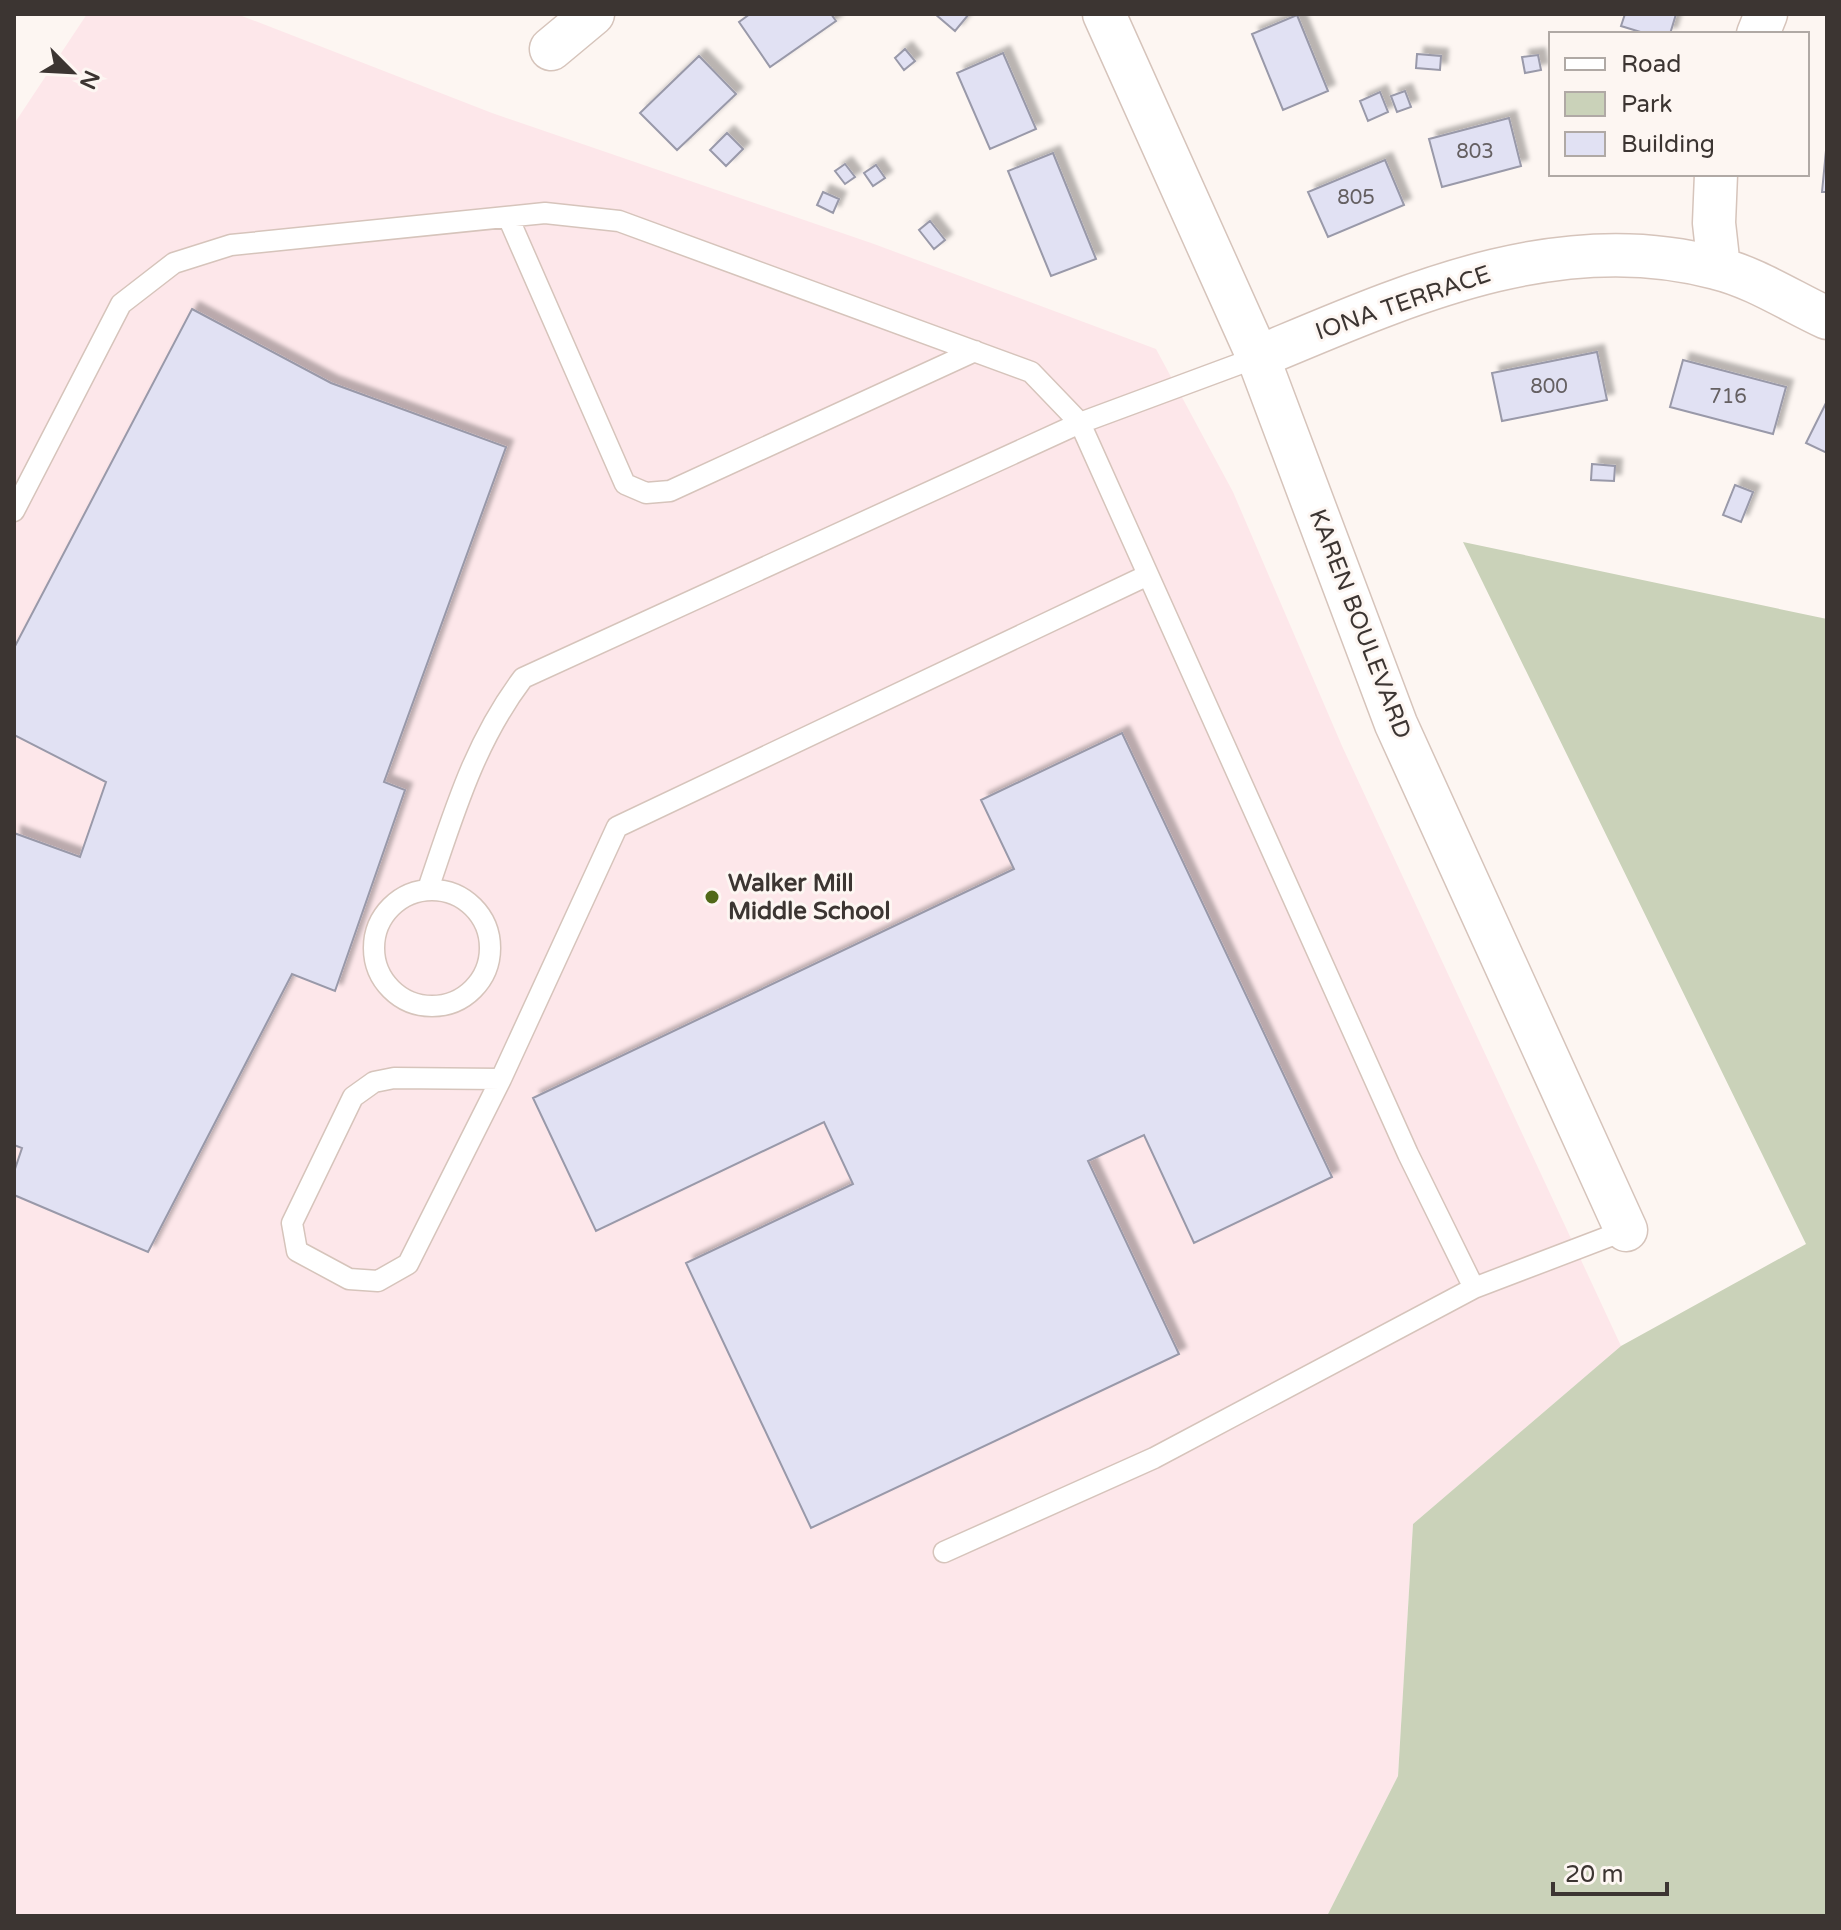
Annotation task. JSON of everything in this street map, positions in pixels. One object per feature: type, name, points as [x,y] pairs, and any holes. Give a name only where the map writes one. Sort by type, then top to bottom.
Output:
[{"type":"street","points":[[551,49],[593,14]]},
{"type":"street","name":"KAREN BOULEVARD","points":[[1104,14],[1258,357],[1396,724],[1626,1230]]},
{"type":"street","points":[[1716,176],[1714,223],[1719,268]]},
{"type":"street","name":"IONA TERRACE","points":[[1258,357],[1389,303],[1485,271],[1586,254],[1661,256],[1719,268],[1827,318]]},
{"type":"lane","points":[[14,511],[121,304],[174,263],[231,245],[545,213],[619,221],[1031,372],[1080,423],[1408,1154],[1474,1288]]},
{"type":"lane","points":[[508,217],[625,484],[646,493],[670,491],[975,351]]},
{"type":"lane","points":[[428,889],[476,753],[497,712],[523,678],[1080,423],[1258,357]]},
{"type":"lane","points":[[501,1079],[394,1078],[374,1082],[353,1097],[292,1223],[297,1251],[349,1279],[378,1281],[408,1264],[501,1079],[617,827],[1148,575]]},
{"type":"lane","points":[[428,889],[446,891],[477,910],[487,926],[491,944],[489,964],[480,982],[465,996],[447,1005],[427,1006],[399,995],[380,973],[374,954],[375,935],[388,911],[410,894],[428,889]]},
{"type":"lane","points":[[944,1552],[1154,1458],[1474,1288],[1626,1230]]},
{"type":"shaded area","name":"Walker Mill Middle School","points":[[87,14],[237,14],[492,113],[874,244],[1156,349],[1233,492],[1342,746],[1621,1346],[1413,1524],[1398,1776],[1327,1916],[14,1916],[14,124]]},
{"type":"green space","points":[[1463,542],[1827,619],[1827,1916],[1327,1916],[1398,1776],[1413,1524],[1621,1346],[1806,1244]]},
{"type":"building","points":[[750,14],[831,14],[836,21],[770,67],[739,22]]},
{"type":"building","points":[[935,14],[969,14],[955,31]]},
{"type":"building","points":[[1625,14],[1676,14],[1671,32],[1640,32],[1621,26]]},
{"type":"building","points":[[1297,15],[1328,91],[1283,110],[1252,34]]},
{"type":"building","points":[[905,49],[915,61],[904,70],[895,58]]},
{"type":"building","points":[[1003,53],[1036,129],[990,149],[957,73]]},
{"type":"building","points":[[1417,54],[1441,56],[1440,70],[1416,68]]},
{"type":"building","points":[[1538,55],[1541,70],[1525,73],[1522,57]]},
{"type":"building","points":[[699,56],[736,94],[677,150],[640,113]]},
{"type":"building","points":[[1405,91],[1411,107],[1397,112],[1391,96]]},
{"type":"building","points":[[1380,92],[1388,112],[1368,121],[1360,101]]},
{"type":"building","points":[[1509,118],[1521,166],[1442,187],[1429,139]]},
{"type":"building","points":[[727,133],[743,149],[726,166],[710,150]]},
{"type":"building","points":[[1827,140],[1827,192],[1822,192]]},
{"type":"building","points":[[1053,153],[1096,259],[1051,276],[1008,171]]},
{"type":"building","points":[[1385,160],[1404,205],[1328,237],[1308,192]]},
{"type":"building","points":[[845,164],[855,177],[845,184],[835,171]]},
{"type":"building","points":[[876,165],[885,178],[873,186],[864,173]]},
{"type":"building","points":[[823,192],[839,199],[833,213],[817,205]]},
{"type":"building","points":[[930,221],[945,240],[934,249],[919,230]]},
{"type":"building","points":[[192,309],[331,383],[506,447],[384,782],[405,790],[335,991],[292,974],[148,1252],[14,1195],[14,1172],[22,1148],[14,1145],[14,833],[80,857],[106,782],[14,735],[14,648]]},
{"type":"building","points":[[1597,352],[1607,400],[1502,421],[1492,373]]},
{"type":"building","points":[[1683,360],[1786,387],[1773,434],[1670,407]]},
{"type":"building","points":[[1827,401],[1827,453],[1806,443]]},
{"type":"building","points":[[1592,464],[1615,466],[1614,481],[1591,480]]},
{"type":"building","points":[[1735,485],[1753,492],[1741,522],[1723,515]]},
{"type":"building","points":[[1122,733],[1332,1177],[1194,1243],[1144,1135],[1088,1161],[1179,1354],[811,1528],[686,1263],[853,1184],[824,1122],[596,1231],[533,1098],[1014,869],[981,800]]},
{"type":"place","name":"Walker Mill Middle School","points":[[712,897]]}]
